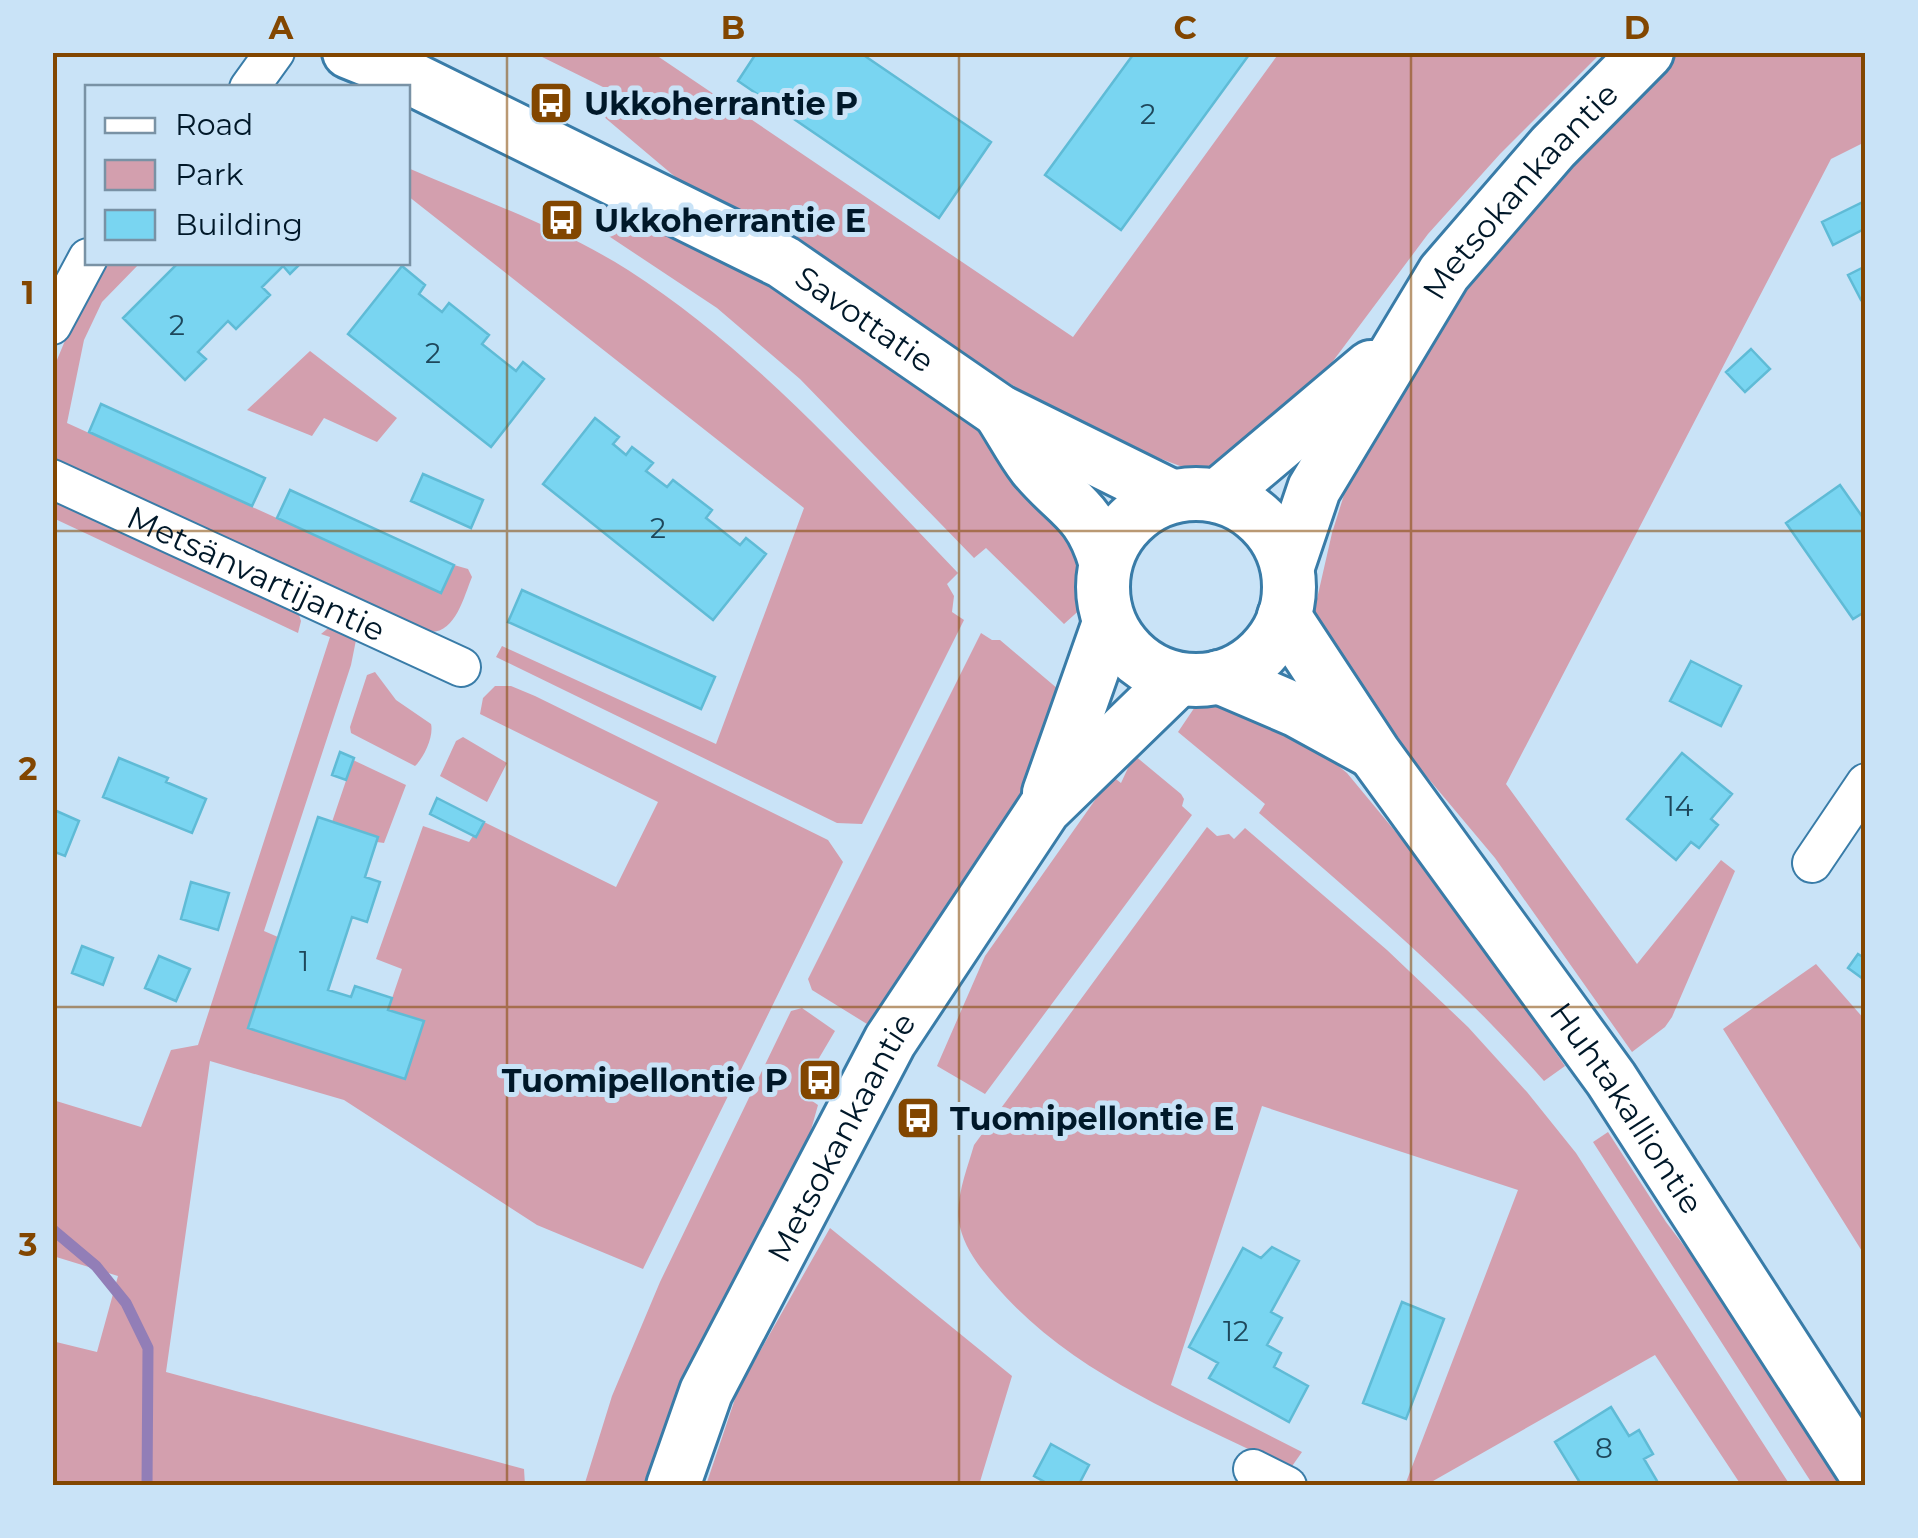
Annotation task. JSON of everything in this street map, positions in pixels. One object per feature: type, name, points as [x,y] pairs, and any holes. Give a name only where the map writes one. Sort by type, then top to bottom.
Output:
[{"type":"street","points":[[250,85],[275,52]]},
{"type":"street","name":"Savottatie","points":[[349,52],[414,80],[783,262],[1000,411],[1194,496]]},
{"type":"street","name":"Metsokankaantie","points":[[1286,591],[1314,488],[1444,272],[1553,147],[1647,52]]},
{"type":"street","points":[[52,326],[85,264]]},
{"type":"street","points":[[1194,496],[1403,340]]},
{"type":"street","name":"Savottatie","points":[[1000,411],[1035,466],[1083,513],[1105,561]]},
{"type":"street","name":"Metsänvartijantie","points":[[52,479],[462,667]]},
{"type":"street","points":[[1199,678],[1239,670],[1264,652],[1282,626],[1286,591],[1276,537],[1256,514],[1228,498],[1194,496],[1140,511],[1129,522],[1118,534],[1105,561],[1102,592],[1109,622],[1125,649],[1150,668],[1199,678],[1296,710],[1374,753]]},
{"type":"street","name":"Huhtakalliontie","points":[[1286,591],[1374,753],[1611,1078],[1866,1474]]},
{"type":"street","name":"Metsokankaantie","points":[[673,1486],[706,1392],[890,1041],[1044,809],[1109,622]]},
{"type":"street","name":"Metsokankaantie","points":[[1044,809],[1199,678]]},
{"type":"street","points":[[1812,864],[1866,783]]},
{"type":"street","points":[[1253,1469],[1288,1486]]},
{"type":"green space","points":[[534,53],[653,53],[1073,337],[1279,53],[1601,53],[1500,154],[1428,234],[1283,428],[1209,472],[1188,469],[1111,440],[1050,409],[793,246],[686,186],[597,111],[609,90]]},
{"type":"green space","points":[[1669,53],[1865,53],[1865,142],[1831,159],[1506,784],[1637,964],[1721,860],[1735,871],[1672,1017],[1632,1052],[1495,858],[1339,672],[1316,632],[1314,612],[1332,533],[1354,463],[1463,268]]},
{"type":"green space","points":[[410,169],[575,240],[674,302],[802,412],[958,573],[947,584],[954,596],[952,612],[964,620],[862,824],[837,823],[496,657],[502,646],[716,744],[804,508],[410,198]]},
{"type":"green space","points":[[603,203],[672,224],[879,352],[1041,476],[1102,565],[1095,605],[1084,606],[1064,624],[986,548],[974,558],[800,379],[717,308],[592,225]]},
{"type":"green space","points":[[107,265],[138,265],[102,302],[84,340],[67,423],[440,592],[454,565],[468,569],[472,577],[453,620],[431,632],[52,462],[52,372],[76,314]]},
{"type":"green space","points":[[310,351],[397,418],[377,442],[324,418],[312,436],[247,410]]},
{"type":"green space","points":[[53,498],[296,606],[301,621],[298,633],[53,518]]},
{"type":"green space","points":[[332,625],[345,629],[356,640],[351,665],[264,931],[278,937],[249,1028],[405,1079],[423,1022],[388,1010],[402,969],[376,959],[423,826],[469,842],[477,837],[484,822],[616,887],[658,802],[480,714],[483,698],[495,686],[511,686],[535,696],[828,840],[843,862],[643,1269],[537,1225],[344,1100],[210,1061],[166,1372],[524,1469],[525,1485],[53,1485],[52,1341],[97,1352],[118,1276],[53,1256],[53,1100],[141,1127],[171,1050],[198,1045],[330,637],[321,634]]},
{"type":"green space","points":[[981,633],[1000,640],[1058,689],[1047,719],[1057,726],[1033,779],[947,928],[867,1024],[812,990],[808,979]]},
{"type":"green space","points":[[375,672],[396,700],[431,724],[428,746],[415,766],[351,733],[367,675]]},
{"type":"green space","points":[[1203,695],[1267,707],[1347,773],[1447,894],[1565,1066],[1544,1081],[1442,975],[1259,813],[1265,804],[1178,732]]},
{"type":"green space","points":[[463,737],[507,763],[487,802],[440,776],[456,741]]},
{"type":"green space","points":[[1134,755],[1181,794],[1182,806],[1192,815],[985,1094],[937,1066],[985,956],[1112,776],[1121,783]]},
{"type":"green space","points":[[353,760],[406,785],[384,843],[332,822]]},
{"type":"green space","points":[[1207,827],[1217,836],[1229,834],[1234,839],[1245,828],[1387,950],[1468,1027],[1527,1092],[1576,1153],[1790,1485],[1741,1485],[1655,1355],[1426,1485],[1405,1485],[1518,1190],[1262,1106],[1171,1385],[1302,1452],[1290,1469],[1133,1392],[1095,1369],[1059,1345],[995,1285],[970,1251],[960,1227],[960,1196],[974,1145]]},
{"type":"green space","points":[[1816,964],[1865,1020],[1865,1256],[1723,1029]]},
{"type":"green space","points":[[802,1008],[835,1031],[799,1092],[818,1105],[793,1194],[658,1485],[584,1486],[612,1396],[660,1282],[791,1011]]},
{"type":"green space","points":[[1608,1132],[1666,1222],[1734,1312],[1845,1485],[1813,1485],[1593,1142]]},
{"type":"green space","points":[[830,1228],[1012,1376],[979,1485],[706,1485],[738,1390]]},
{"type":"building","points":[[757,52],[859,52],[991,142],[939,218],[738,81]]},
{"type":"building","points":[[1135,52],[1251,52],[1121,230],[1045,175]]},
{"type":"building","points":[[1865,201],[1866,228],[1833,245],[1822,222]]},
{"type":"building","points":[[176,265],[299,265],[290,274],[283,266],[262,287],[270,295],[236,329],[228,321],[198,352],[206,359],[185,380],[123,318]]},
{"type":"building","points":[[402,266],[425,285],[419,294],[442,312],[449,303],[489,335],[482,344],[516,371],[523,362],[544,379],[491,447],[348,334]]},
{"type":"building","points":[[1866,266],[1866,298],[1861,300],[1848,275]]},
{"type":"building","points":[[1751,349],[1770,369],[1745,392],[1726,372]]},
{"type":"building","points":[[101,404],[265,478],[252,506],[89,432]]},
{"type":"building","points":[[595,418],[619,437],[613,444],[626,455],[632,447],[653,463],[646,471],[667,487],[673,480],[712,510],[706,518],[740,545],[746,538],[766,554],[713,620],[543,484]]},
{"type":"building","points":[[423,474],[483,500],[471,528],[411,501]]},
{"type":"building","points":[[1840,485],[1866,522],[1866,611],[1853,619],[1786,523]]},
{"type":"building","points":[[290,490],[454,565],[441,593],[277,518]]},
{"type":"building","points":[[522,590],[715,677],[701,709],[508,622]]},
{"type":"building","points":[[1691,661],[1741,686],[1721,726],[1670,701]]},
{"type":"building","points":[[340,752],[354,758],[346,780],[332,775]]},
{"type":"building","points":[[1682,753],[1732,794],[1711,819],[1718,825],[1699,848],[1691,842],[1676,860],[1627,819]]},
{"type":"building","points":[[119,758],[206,799],[192,833],[103,797]]},
{"type":"building","points":[[437,798],[484,822],[476,837],[430,814]]},
{"type":"building","points":[[52,809],[79,821],[65,856],[52,851]]},
{"type":"building","points":[[318,817],[378,837],[365,877],[380,882],[367,922],[352,917],[328,990],[351,997],[355,986],[392,998],[388,1010],[424,1021],[405,1079],[248,1028]]},
{"type":"building","points":[[191,882],[229,893],[218,930],[181,919]]},
{"type":"building","points":[[82,946],[113,958],[103,985],[72,973]]},
{"type":"building","points":[[1858,954],[1866,959],[1866,981],[1848,968]]},
{"type":"building","points":[[159,956],[190,969],[176,1001],[145,988]]},
{"type":"building","points":[[1272,1247],[1299,1261],[1271,1312],[1282,1318],[1267,1345],[1281,1353],[1274,1367],[1308,1386],[1289,1422],[1209,1378],[1218,1363],[1189,1347],[1243,1248],[1261,1258]]},
{"type":"building","points":[[1402,1302],[1444,1319],[1406,1419],[1363,1403]]},
{"type":"building","points":[[1611,1407],[1629,1436],[1639,1430],[1653,1454],[1644,1459],[1660,1486],[1582,1486],[1555,1442]]},
{"type":"building","points":[[1051,1444],[1089,1465],[1078,1486],[1052,1486],[1034,1476]]},
{"type":"waterway","points":[[52,1229],[96,1266],[126,1303],[148,1348],[147,1486]]},
{"type":"place","name":"Ukkoherrantie P","points":[[551,103]]},
{"type":"place","name":"Ukkoherrantie E","points":[[562,220]]},
{"type":"place","name":"Tuomipellontie P","points":[[820,1080]]},
{"type":"place","name":"Tuomipellontie E","points":[[918,1118]]}]
